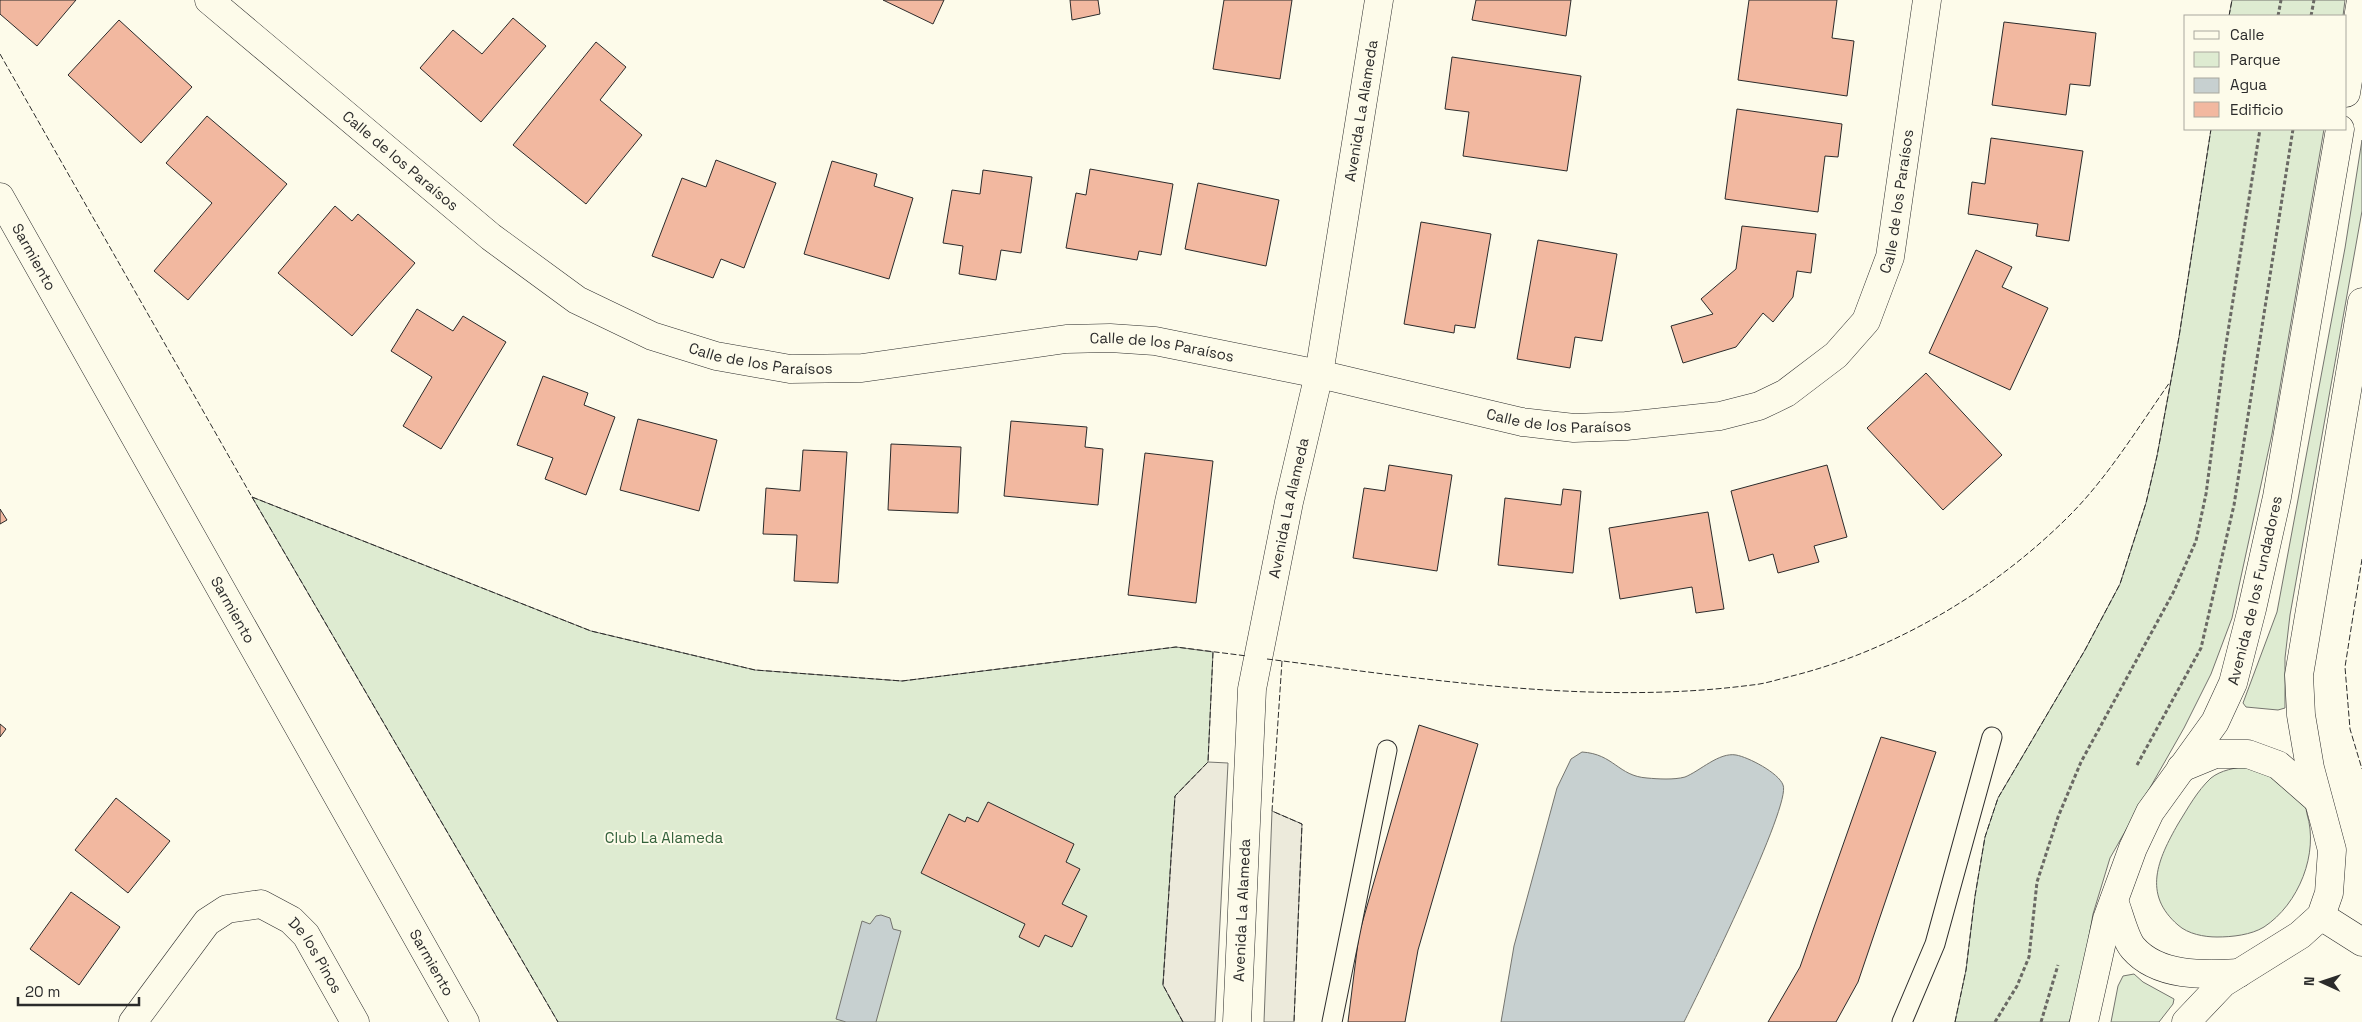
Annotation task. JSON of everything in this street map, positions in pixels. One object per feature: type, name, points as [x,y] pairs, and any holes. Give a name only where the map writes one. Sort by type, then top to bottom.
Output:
[{"type":"street","name":"Calle de los Paraísos","points":[[209,0],[491,237],[577,300],[652,336],[716,356],[790,369],[862,368],[1066,339],[1110,338],[1155,342],[1319,374],[1522,422],[1574,428],[1626,426],[1720,416],[1759,406],[1786,392],[1836,355],[1866,322],[1890,257],[1927,0]]},
{"type":"street","name":"Avenida La Alameda","points":[[1237,1022],[1252,689],[1289,502],[1319,374],[1379,0]]},
{"type":"street","points":[[2347,87],[2361,0]]},
{"type":"street","name":"Avenida de los Fundadores","points":[[2084,1022],[2108,919],[2133,848],[2150,812],[2214,722],[2233,683],[2277,497],[2340,130]]},
{"type":"street","name":"Sarmiento","points":[[0,197],[465,1022]]},
{"type":"street","points":[[2186,1022],[2223,983],[2300,935],[2321,916],[2330,893],[2332,850],[2318,800],[2301,714],[2299,675],[2362,302]]},
{"type":"street","points":[[2181,768],[2215,754],[2248,754],[2278,765],[2318,800]]},
{"type":"street","points":[[2114,901],[2132,948],[2156,965],[2196,975],[2239,973]]},
{"type":"street","name":"De los Pinos","points":[[133,1022],[207,922],[227,909],[261,904],[291,920],[306,935],[355,1022]]},
{"type":"street","points":[[2321,916],[2362,942]]},
{"type":"lane","points":[[1902,1022],[1935,944],[1992,736]]},
{"type":"lane","points":[[1332,1022],[1387,750]]},
{"type":"path","points":[[2278,15],[2281,0]]},
{"type":"path","points":[[2311,15],[2314,0]]},
{"type":"path","points":[[1995,1022],[2017,986],[2029,957],[2037,882],[2058,817],[2081,762],[2173,593],[2196,541],[2206,494],[2224,357],[2260,130]]},
{"type":"path","points":[[2133,773],[2201,648],[2234,505],[2293,130]]},
{"type":"path","points":[[2041,1022],[2059,960]]},
{"type":"green space","points":[[2232,0],[2345,0],[2343,15],[2229,15]]},
{"type":"green space","points":[[2211,130],[2324,130],[2272,434],[2232,618],[2211,674],[2184,728],[2110,858],[2093,914],[2079,993],[2069,1022],[1955,1022],[1966,970],[1975,896],[1985,837],[1998,798],[2085,650],[2120,584],[2146,503],[2157,456],[2179,337]]},
{"type":"green space","points":[[2362,140],[2362,211],[2290,615],[2285,658],[2285,708],[2278,710],[2246,707],[2243,703],[2277,612],[2345,248]]},
{"type":"green space","name":"Club La Alameda","points":[[252,497],[591,631],[755,670],[902,681],[1176,647],[1213,652],[1208,762],[1175,796],[1163,985],[1183,1022],[558,1022]]},
{"type":"green space","points":[[2247,766],[2261,767],[2270,771],[2303,799],[2310,829],[2310,845],[2308,861],[2303,876],[2287,905],[2264,927],[2247,934],[2223,937],[2212,937],[2186,931],[2167,913],[2160,901],[2157,889],[2157,876],[2164,850],[2201,788],[2219,773]]},
{"type":"green space","points":[[2134,974],[2143,982],[2174,999],[2173,1004],[2159,1022],[2111,1022],[2118,986],[2123,976]]},
{"type":"shaded area","points":[[1208,762],[1228,763],[1215,1022],[1183,1022],[1163,985],[1175,796]]},
{"type":"shaded area","points":[[1272,811],[1302,824],[1294,1022],[1264,1022]]},
{"type":"water","points":[[1582,752],[1602,757],[1637,776],[1661,779],[1685,777],[1716,759],[1723,756],[1736,755],[1763,766],[1776,776],[1783,785],[1782,799],[1760,860],[1684,1022],[1501,1022],[1514,946],[1557,788],[1571,759]]},
{"type":"water","points":[[881,915],[890,918],[893,929],[901,931],[876,1022],[846,1022],[836,1019],[862,921],[870,924],[876,916]]},
{"type":"building","points":[[0,0],[76,0],[37,46],[0,14]]},
{"type":"building","points":[[883,0],[944,0],[933,24]]},
{"type":"building","points":[[1070,0],[1098,0],[1100,14],[1072,20]]},
{"type":"building","points":[[1224,0],[1292,0],[1280,79],[1213,69]]},
{"type":"building","points":[[1476,0],[1571,0],[1566,36],[1472,20]]},
{"type":"building","points":[[1749,0],[1837,0],[1832,38],[1854,41],[1847,96],[1738,80]]},
{"type":"building","points":[[513,18],[546,46],[481,122],[420,68],[453,30],[482,54]]},
{"type":"building","points":[[119,20],[192,87],[141,143],[68,75]]},
{"type":"building","points":[[2004,22],[2096,33],[2090,86],[2070,84],[2066,115],[1992,105]]},
{"type":"building","points":[[596,42],[626,67],[600,100],[642,135],[586,204],[513,145]]},
{"type":"building","points":[[1452,57],[1581,76],[1567,171],[1463,156],[1469,112],[1445,109]]},
{"type":"building","points":[[1737,109],[1842,124],[1838,157],[1825,156],[1818,212],[1725,199]]},
{"type":"building","points":[[207,116],[287,184],[188,300],[154,271],[212,203],[166,163]]},
{"type":"building","points":[[1991,138],[2083,151],[2069,241],[2036,236],[2038,224],[1968,214],[1972,182],[1985,184]]},
{"type":"building","points":[[716,160],[776,183],[744,268],[721,259],[713,278],[652,256],[682,178],[706,187]]},
{"type":"building","points":[[832,161],[877,174],[874,186],[913,198],[889,279],[804,254]]},
{"type":"building","points":[[1090,169],[1173,184],[1161,255],[1139,251],[1137,260],[1066,248],[1076,193],[1086,195]]},
{"type":"building","points":[[983,170],[1032,177],[1021,253],[1001,250],[996,280],[959,274],[963,246],[943,243],[952,190],[980,194]]},
{"type":"building","points":[[1198,183],[1279,200],[1266,266],[1185,249]]},
{"type":"building","points":[[335,206],[352,221],[358,214],[415,263],[352,336],[278,273]]},
{"type":"building","points":[[1421,222],[1491,234],[1475,328],[1455,325],[1454,333],[1404,324]]},
{"type":"building","points":[[1742,226],[1816,234],[1811,273],[1797,271],[1793,297],[1773,322],[1763,313],[1736,347],[1683,363],[1671,326],[1713,314],[1701,299],[1736,269]]},
{"type":"building","points":[[1538,240],[1617,254],[1602,341],[1575,337],[1570,368],[1517,359]]},
{"type":"building","points":[[1976,250],[2012,267],[2002,287],[2048,308],[2010,390],[1929,353]]},
{"type":"building","points":[[417,309],[453,331],[463,316],[506,342],[441,449],[403,426],[432,377],[391,351]]},
{"type":"building","points":[[1926,373],[2002,455],[1943,510],[1867,428]]},
{"type":"building","points":[[543,376],[588,393],[584,405],[615,417],[586,495],[545,479],[553,458],[517,445]]},
{"type":"building","points":[[638,419],[717,440],[699,511],[620,490]]},
{"type":"building","points":[[1011,421],[1087,427],[1085,447],[1103,449],[1098,505],[1004,496]]},
{"type":"building","points":[[891,444],[961,447],[958,513],[888,510]]},
{"type":"building","points":[[803,450],[847,452],[838,583],[794,581],[797,535],[763,534],[766,488],[800,491]]},
{"type":"building","points":[[1145,453],[1213,461],[1196,603],[1128,595]]},
{"type":"building","points":[[1389,465],[1452,475],[1437,571],[1353,558],[1364,488],[1385,491]]},
{"type":"building","points":[[1827,465],[1847,537],[1814,546],[1819,562],[1778,573],[1773,554],[1749,561],[1731,491]]},
{"type":"building","points":[[1563,489],[1581,491],[1573,573],[1498,565],[1505,498],[1561,505]]},
{"type":"building","points":[[0,509],[7,520],[0,524]]},
{"type":"building","points":[[1708,512],[1724,609],[1696,613],[1692,587],[1620,599],[1609,528]]},
{"type":"building","points":[[0,724],[6,729],[0,737]]},
{"type":"building","points":[[1419,725],[1478,744],[1418,950],[1405,1022],[1348,1022],[1359,934]]},
{"type":"building","points":[[1881,737],[1936,752],[1858,982],[1836,1022],[1768,1022],[1800,967]]},
{"type":"building","points":[[116,798],[170,841],[128,893],[75,850]]},
{"type":"building","points":[[988,802],[1074,844],[1066,862],[1080,869],[1062,904],[1087,916],[1072,947],[1045,935],[1039,947],[1019,937],[1025,924],[921,873],[949,814],[965,822],[967,817],[978,822]]},
{"type":"building","points":[[71,892],[120,927],[79,985],[30,949]]},
{"type":"fence","points":[[2229,15],[2232,0]]},
{"type":"fence","points":[[0,54],[252,497],[558,1022]]},
{"type":"fence","points":[[1955,1022],[1966,970],[1975,896],[1985,837],[1998,798],[2085,650],[2120,584],[2146,503],[2157,456],[2179,337],[2211,130]]},
{"type":"fence","points":[[1267,659],[1448,682],[1570,691],[1631,693],[1691,691],[1767,683],[1831,665],[1907,633],[1943,613],[1978,591],[2043,541],[2072,513],[2099,482],[2170,382]]},
{"type":"fence","points":[[252,497],[591,631],[755,670],[902,681],[1176,647],[1247,656]]},
{"type":"fence","points":[[2362,559],[2345,667],[2350,729],[2362,769]]},
{"type":"fence","points":[[1183,1022],[1163,985],[1175,796],[1208,762],[1213,652]]},
{"type":"fence","points":[[1282,661],[1272,811],[1302,824],[1294,1022]]}]
